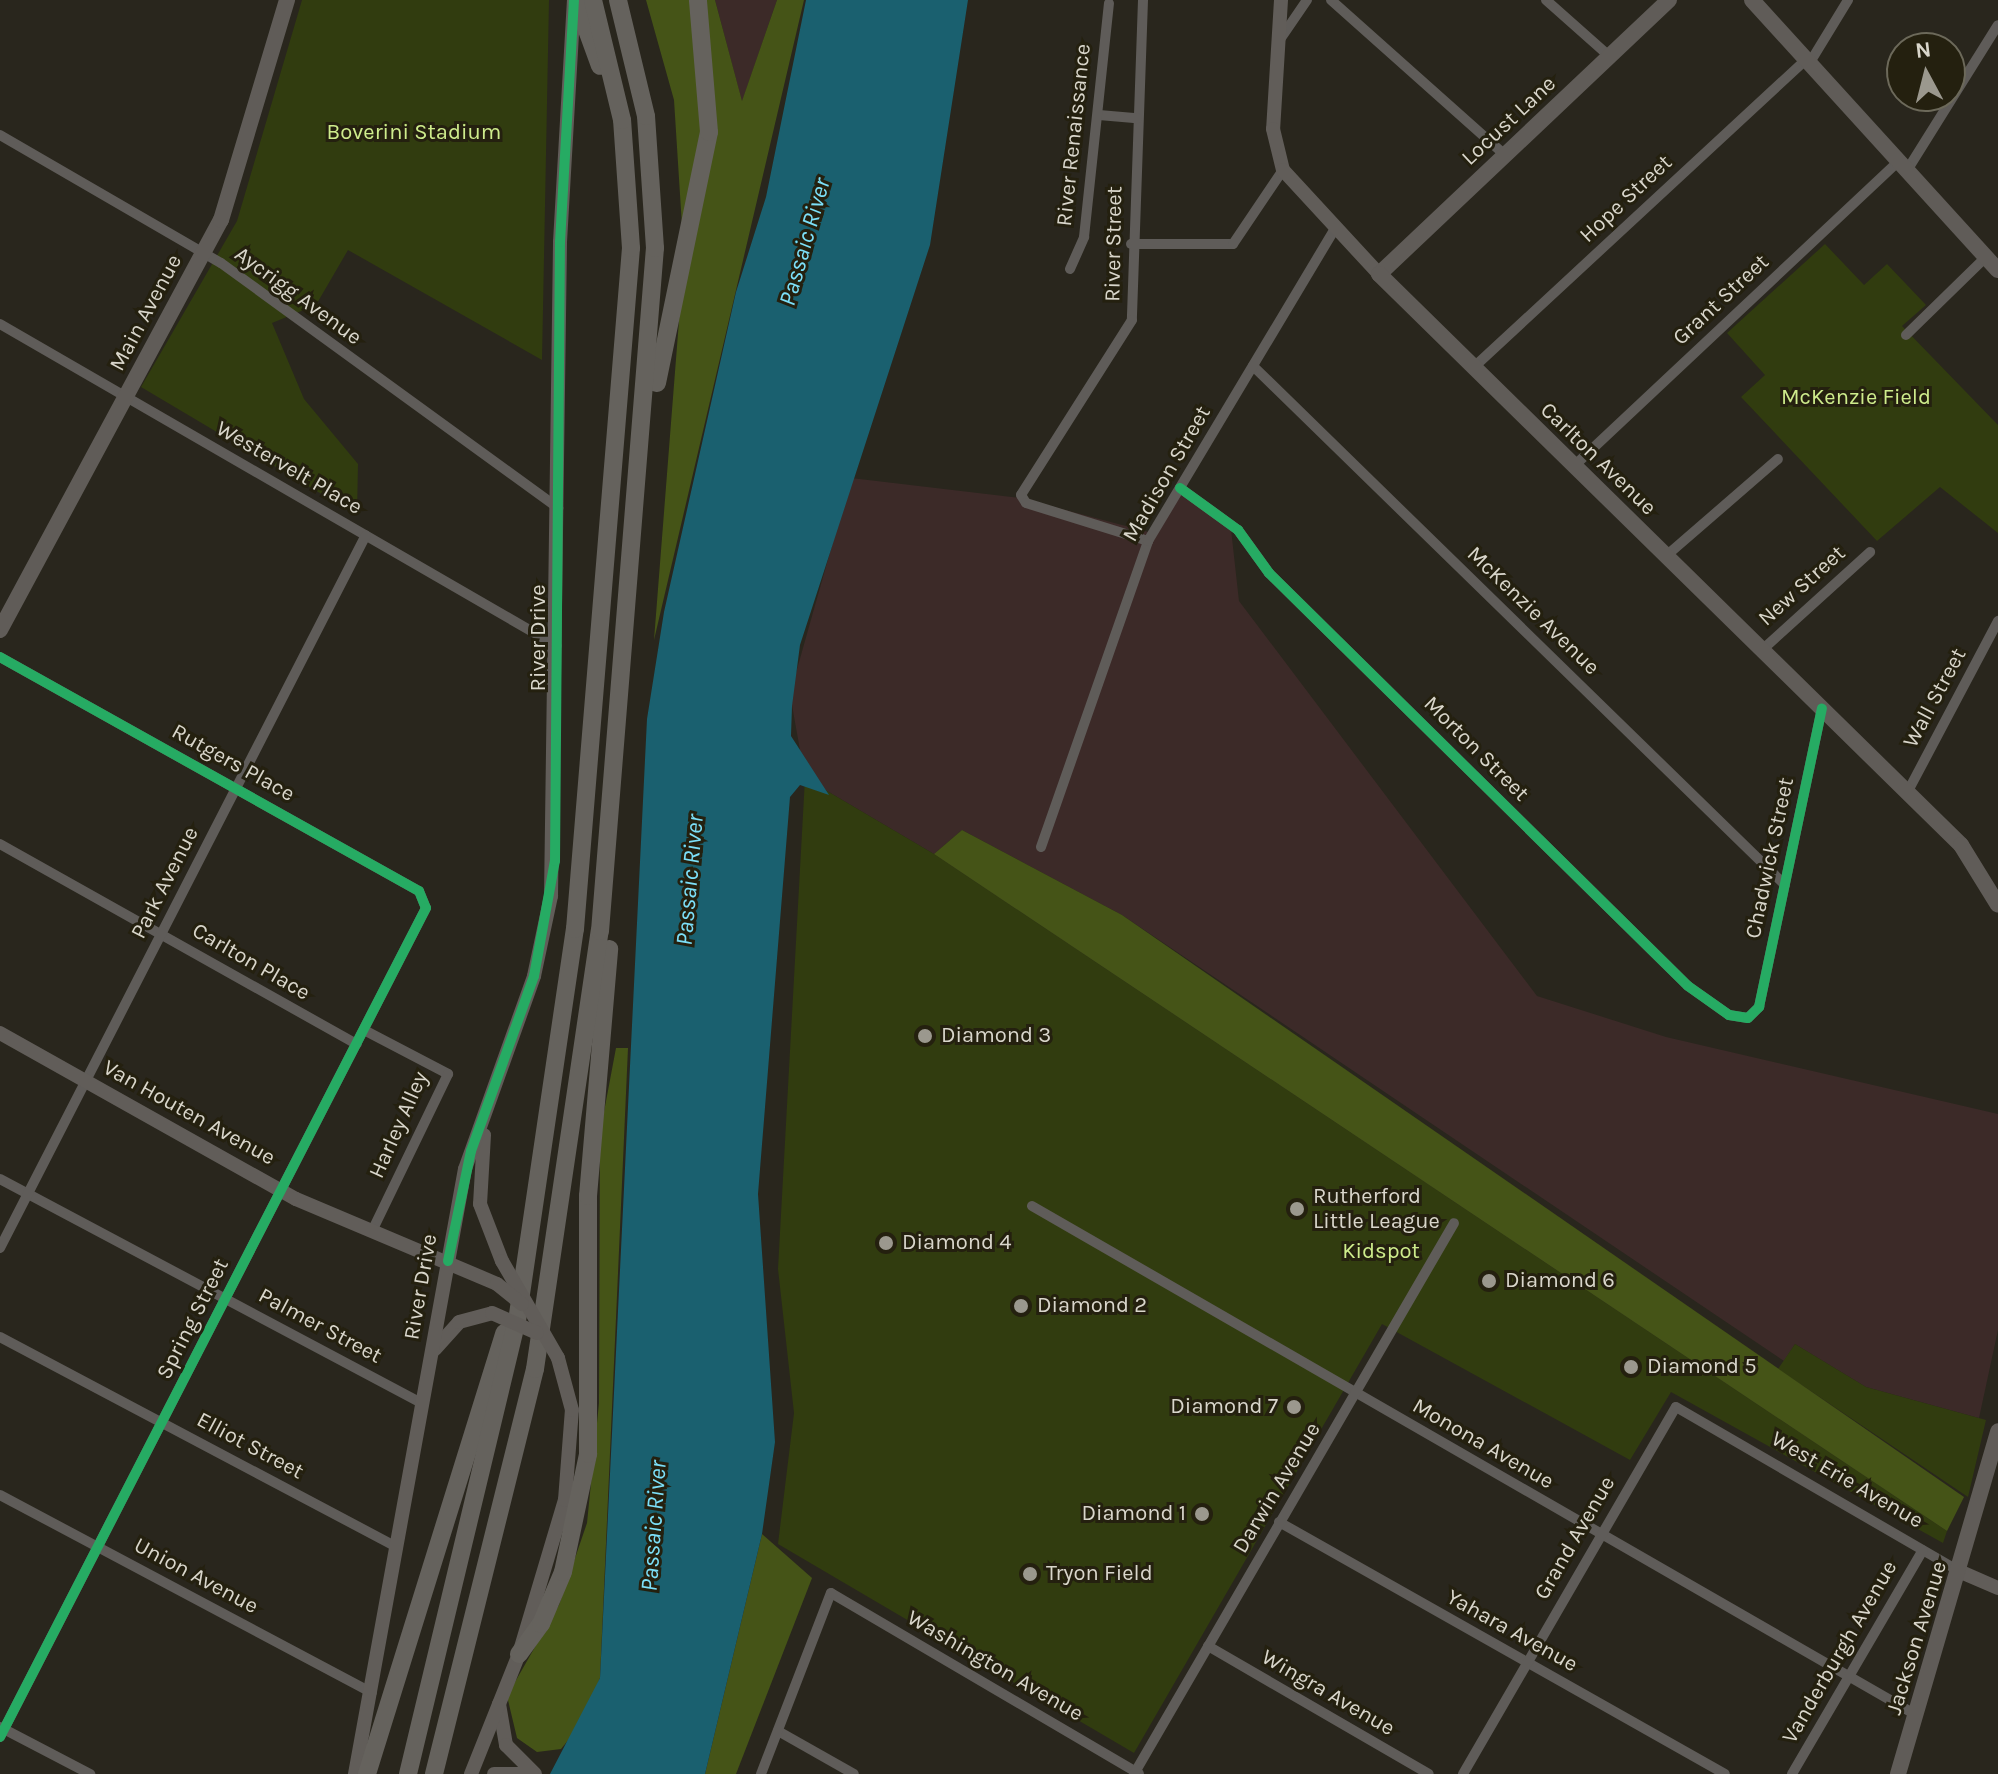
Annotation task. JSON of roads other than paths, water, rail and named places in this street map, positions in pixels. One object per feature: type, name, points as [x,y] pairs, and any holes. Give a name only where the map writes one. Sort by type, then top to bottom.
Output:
[{"type":"highway","points":[[575,0],[626,153]]},
{"type":"highway","points":[[408,1774],[474,1522],[532,1235],[575,929],[622,401],[631,248],[626,153],[593,0]]},
{"type":"highway","points":[[434,1774],[463,1670],[554,1268],[588,1034],[642,448],[653,183],[618,0]]},
{"type":"highway","points":[[642,448],[706,155],[709,73],[698,0]]},
{"type":"highway","points":[[519,1654],[541,1624],[563,1572],[588,1454],[588,1196],[608,971],[611,798]]},
{"type":"highway","points":[[367,1774],[532,1235]]},
{"type":"highway","points":[[446,1774],[463,1670]]},
{"type":"main road","name":"Main Avenue","points":[[0,630],[233,195],[287,0]]},
{"type":"main road","name":"River Drive","points":[[355,1774],[465,1169],[534,976],[551,896],[559,647],[560,242],[575,0]]},
{"type":"main road","name":"Carlton Avenue","points":[[1281,0],[1273,129],[1283,170],[1334,230],[1975,862],[1998,903]]},
{"type":"main road","name":"Locust Lane","points":[[1379,274],[1669,0]]},
{"type":"main road","points":[[1752,0],[1900,169],[1998,270]]},
{"type":"main road","name":"Van Houten Avenue","points":[[0,1033],[282,1191],[497,1284],[535,1320]]},
{"type":"main road","points":[[471,1774],[498,1698],[519,1654],[569,1474],[572,1410],[558,1358],[502,1261],[480,1204],[487,1113]]},
{"type":"main road","points":[[430,1363],[450,1329],[492,1313],[527,1324],[558,1358]]},
{"type":"main road","name":"Jackson Avenue","points":[[1898,1774],[1978,1516],[1998,1431]]},
{"type":"main road","name":"West Erie Avenue","points":[[1961,1572],[1998,1588]]},
{"type":"main road","points":[[498,1698],[506,1745],[534,1774]]},
{"type":"main road","points":[[494,1774],[534,1774]]},
{"type":"street","name":"River Street","points":[[1143,0],[1131,244],[1132,320],[1022,484],[1026,503],[1148,541]]},
{"type":"street","points":[[1281,38],[1307,0]]},
{"type":"street","points":[[1331,0],[1505,155]]},
{"type":"street","points":[[1546,0],[1609,56]]},
{"type":"street","name":"Hope Street","points":[[1474,367],[1807,62],[1848,0]]},
{"type":"street","name":"River Renaissance","points":[[1070,269],[1084,237],[1109,3]]},
{"type":"street","name":"Grant Street","points":[[1574,466],[1900,169],[1998,25]]},
{"type":"street","points":[[1099,115],[1137,118]]},
{"type":"street","name":"Aycrigg Avenue","points":[[0,135],[204,252],[560,509]]},
{"type":"street","points":[[1131,244],[1233,244],[1283,170]]},
{"type":"street","name":"Madison Street","points":[[1041,847],[1148,541],[1334,230]]},
{"type":"street","points":[[1906,335],[1986,257]]},
{"type":"street","name":"Westervelt Place","points":[[0,324],[559,647]]},
{"type":"street","name":"McKenzie Avenue","points":[[1253,366],[1785,885]]},
{"type":"street","points":[[1666,556],[1778,459]]},
{"type":"street","name":"Morton Street","points":[[1180,488],[1238,530],[1269,573],[1688,986],[1729,1015],[1755,1014]]},
{"type":"street","name":"Park Avenue","points":[[0,1248],[366,535]]},
{"type":"street","name":"New Street","points":[[1762,650],[1870,552]]},
{"type":"street","name":"Wall Street","points":[[1907,793],[1998,621]]},
{"type":"street","name":"Rutgers Place","points":[[0,657],[419,891],[425,899],[420,919]]},
{"type":"street","name":"Chadwick Street","points":[[1755,1014],[1822,709]]},
{"type":"street","name":"Carlton Place","points":[[0,844],[357,1044]]},
{"type":"street","name":"Spring Street","points":[[1,1731],[163,1423],[420,919]]},
{"type":"street","name":"Harley Alley","points":[[364,1030],[448,1074],[372,1231]]},
{"type":"street","name":"Palmer Street","points":[[0,1179],[423,1404]]},
{"type":"street","name":"Monona Avenue","points":[[1032,1206],[1599,1536],[1916,1715]]},
{"type":"street","name":"Darwin Avenue","points":[[1136,1773],[1454,1223]]},
{"type":"street","name":"Elliot Street","points":[[0,1337],[397,1547]]},
{"type":"street","name":"Grand Avenue","points":[[1463,1774],[1676,1407]]},
{"type":"street","name":"West Erie Avenue","points":[[1676,1407],[1961,1572]]},
{"type":"street","name":"Union Avenue","points":[[0,1495],[372,1693]]},
{"type":"street","name":"Yahara Avenue","points":[[1279,1522],[1725,1774]]},
{"type":"street","name":"Vanderburgh Avenue","points":[[1792,1774],[1923,1550]]},
{"type":"street","name":"Washington Avenue","points":[[778,1731],[831,1593],[1136,1773]]},
{"type":"street","name":"Wingra Avenue","points":[[1208,1646],[1429,1774]]},
{"type":"street","points":[[1,1731],[90,1774]]},
{"type":"street","points":[[761,1774],[778,1731],[854,1774]]},
{"type":"water","name":"Passaic River","points":[[806,0],[968,0],[930,245],[800,645],[791,736],[829,795],[800,785],[790,797],[758,1194],[775,1442],[762,1534],[705,1774],[550,1774],[600,1678],[647,719],[664,612],[736,292],[766,197]]},
{"type":"place","name":"Diamond 3","points":[[925,1036]]},
{"type":"place","name":"Rutherford Little League","points":[[1297,1209]]},
{"type":"place","name":"Diamond 4","points":[[886,1243]]},
{"type":"place","name":"Diamond 6","points":[[1489,1281]]},
{"type":"place","name":"Diamond 2","points":[[1021,1306]]},
{"type":"place","name":"Diamond 5","points":[[1631,1367]]},
{"type":"place","name":"Diamond 7","points":[[1294,1407]]},
{"type":"place","name":"Diamond 1","points":[[1202,1514]]},
{"type":"place","name":"Tryon Field","points":[[1030,1574]]},
{"type":"park label","name":"Boverini Stadium","points":[[414,133]]},
{"type":"park label","name":"McKenzie Field","points":[[1856,398]]},
{"type":"park label","name":"Kidspot","points":[[1381,1252]]}]
